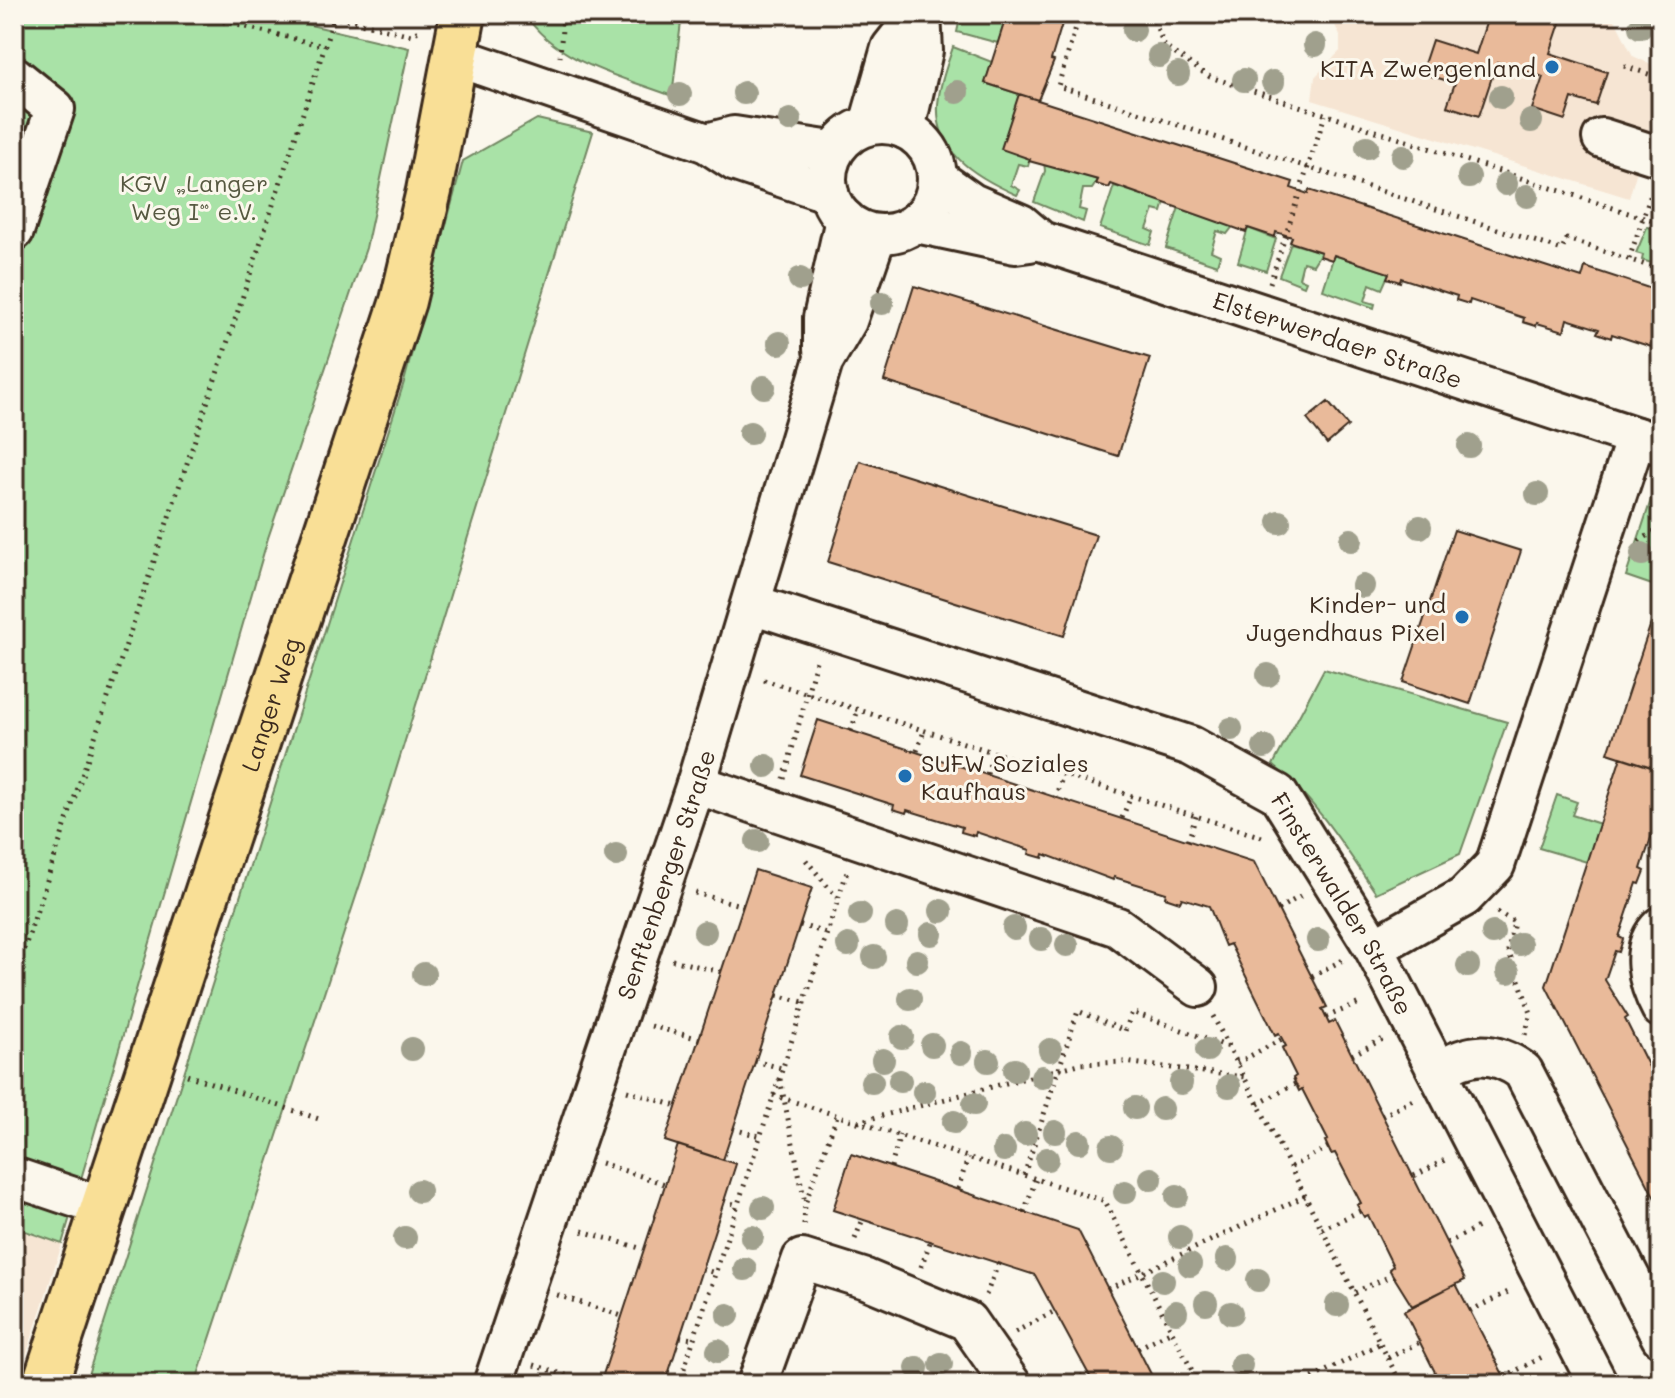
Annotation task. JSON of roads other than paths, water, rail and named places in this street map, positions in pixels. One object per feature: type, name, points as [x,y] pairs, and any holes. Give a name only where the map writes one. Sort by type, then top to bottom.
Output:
[{"type":"main road","name":"Langer Weg","points":[[45,1384],[403,301],[429,191],[447,33]]},
{"type":"street","points":[[887,127],[891,48],[919,14]]},
{"type":"street","points":[[447,33],[707,143],[736,162],[890,234],[916,223],[931,204],[938,179],[932,155],[917,136],[887,127],[852,133],[832,151],[734,136],[707,143]]},
{"type":"street","points":[[14,76],[55,109],[14,231]]},
{"type":"street","points":[[1602,138],[1661,157]]},
{"type":"street","name":"Senftenberger Straße","points":[[498,1370],[696,784],[823,362],[823,318],[850,215],[827,177],[832,151]]},
{"type":"street","name":"Elsterwerdaer Straße","points":[[938,179],[972,203],[1021,224],[1041,241],[1648,441],[1495,865],[1464,897],[1360,954]]},
{"type":"street","name":"Elsterwerdaer Straße","points":[[916,223],[1015,244],[1041,241]]},
{"type":"street","name":"Finsterwalder Straße","points":[[752,604],[1191,746],[1278,794],[1427,1085],[1598,1384]]},
{"type":"street","points":[[696,784],[1118,927],[1198,987]]},
{"type":"street","points":[[1661,926],[1654,933],[1647,962],[1650,988],[1661,1008]]},
{"type":"street","points":[[1427,1085],[1465,1056],[1484,1053],[1506,1058],[1523,1071],[1661,1337]]},
{"type":"street","points":[[14,1177],[103,1207]]},
{"type":"street","points":[[757,1384],[802,1259],[866,1279],[967,1321],[1011,1384]]},
{"type":"place","name":"KITA Zwergenland","points":[[1552,67]]},
{"type":"place","name":"Kinder- und Jugendhaus Pixel","points":[[1462,617]]},
{"type":"place","name":"SUFW Soziales Kaufhaus","points":[[905,776]]},
{"type":"park label","name":"KGV „Langer Weg I“ e.V.","points":[[194,196]]}]
